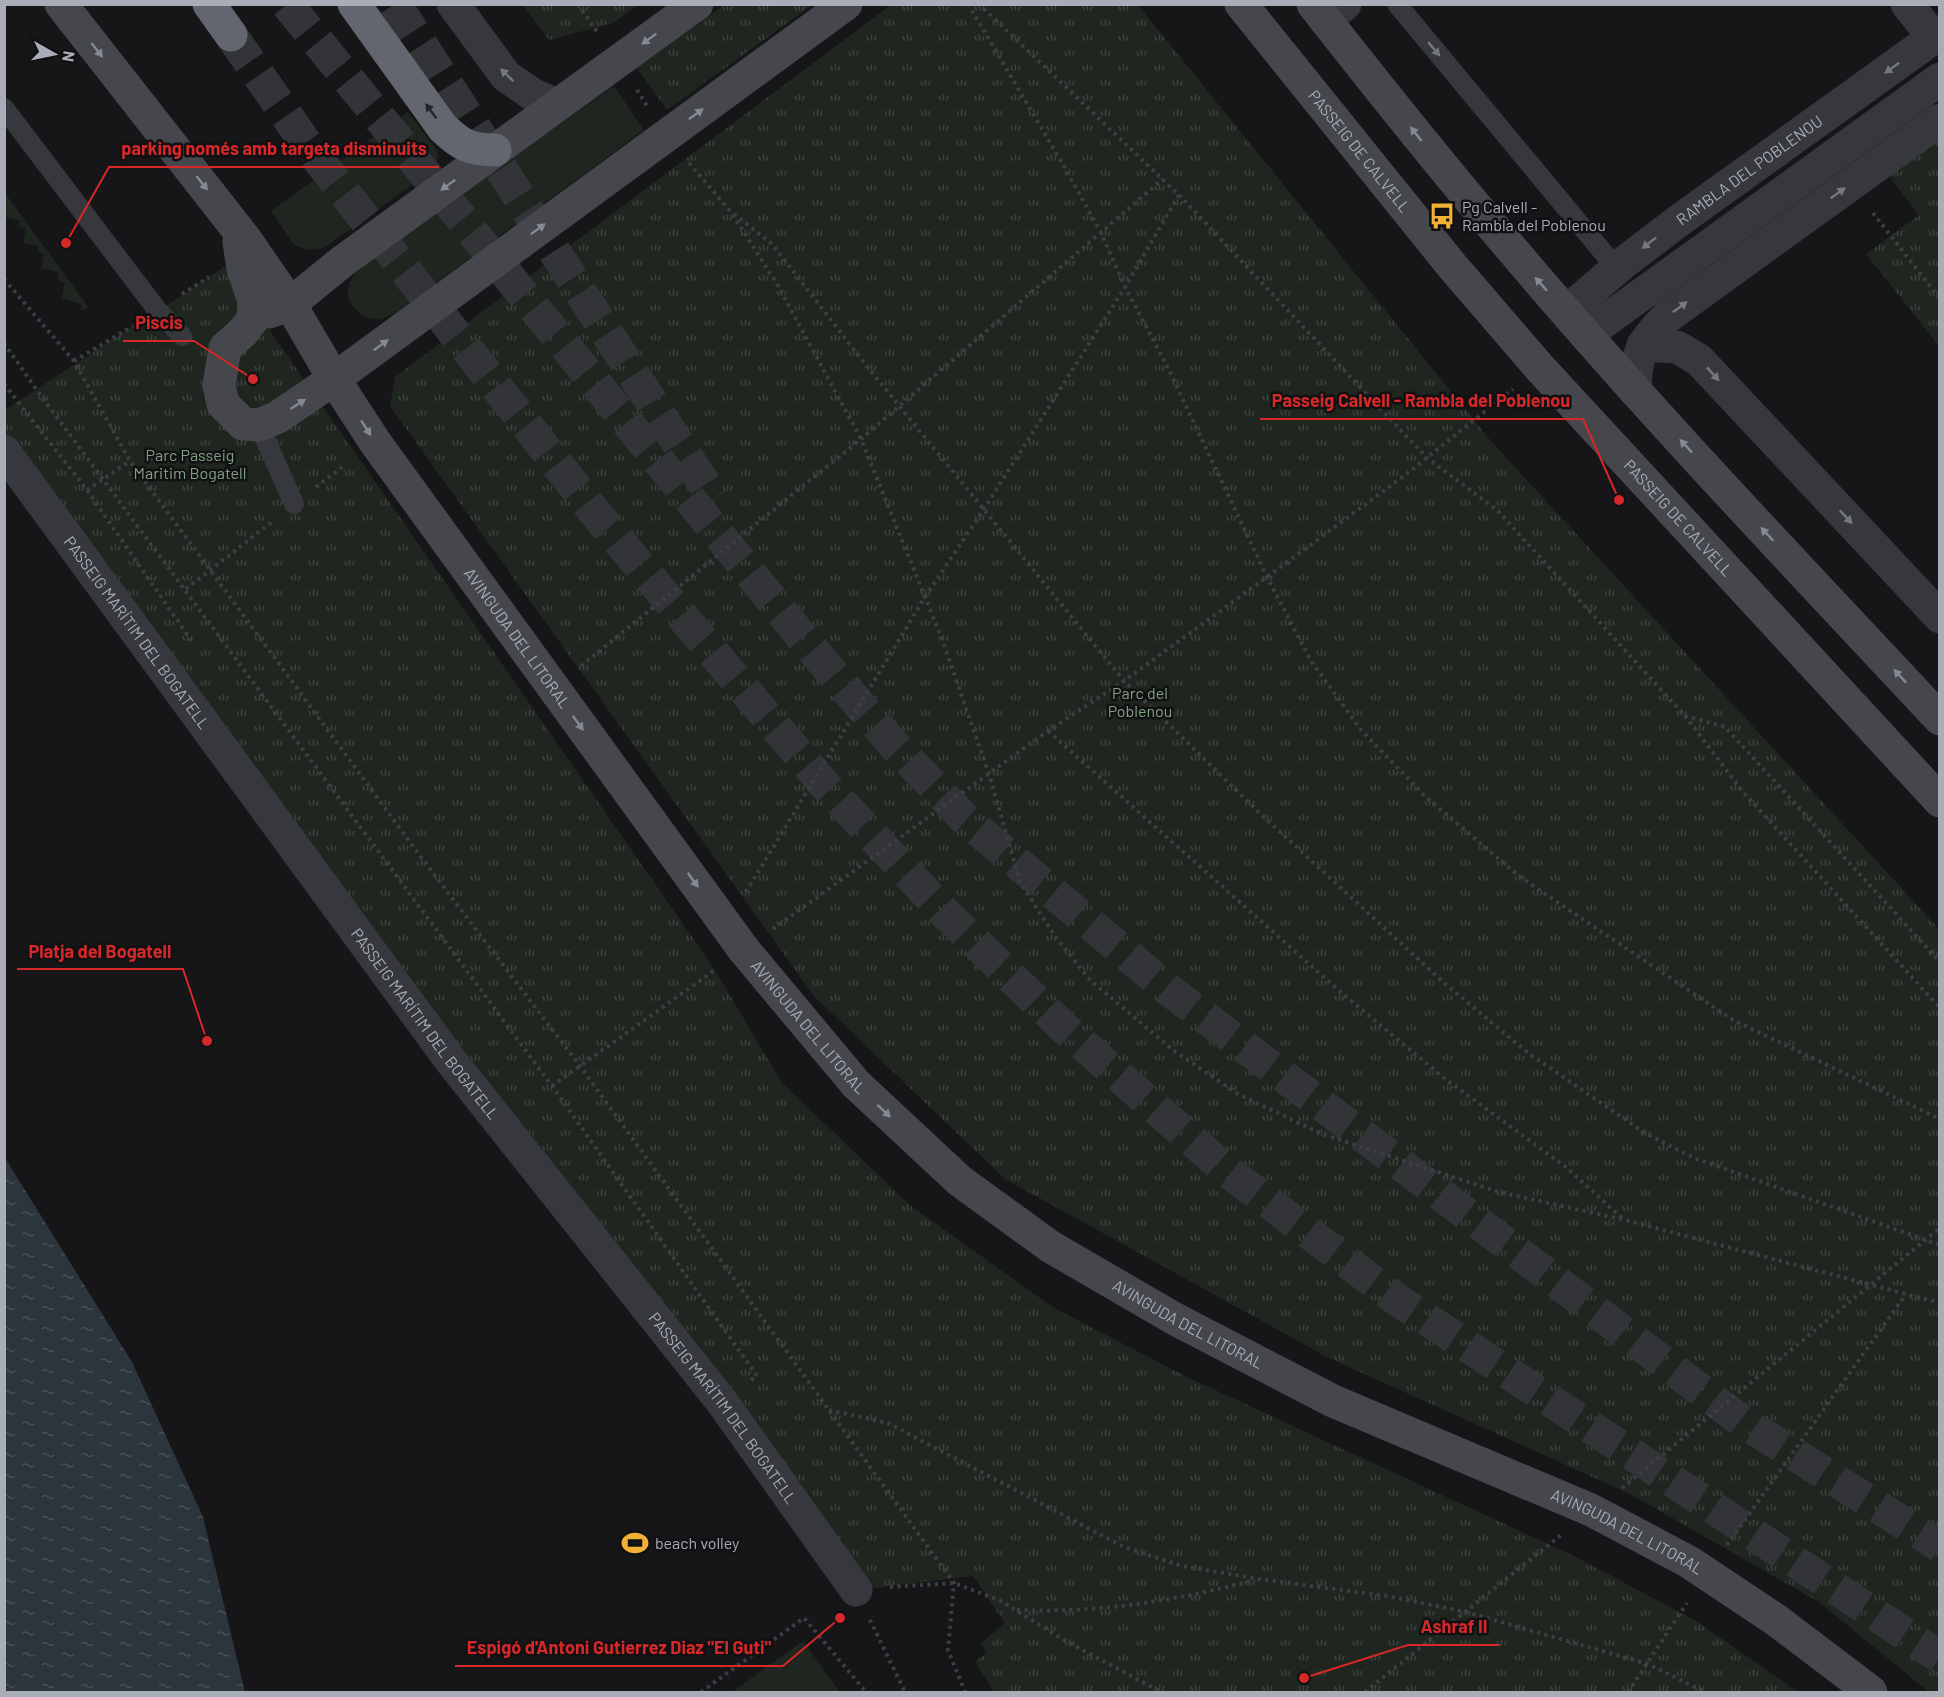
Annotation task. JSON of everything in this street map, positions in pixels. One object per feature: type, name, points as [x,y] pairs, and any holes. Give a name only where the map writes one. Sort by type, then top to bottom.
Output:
[{"type":"highway","points":[[209,4],[231,35]]},
{"type":"highway","points":[[354,4],[443,128],[458,142],[475,149],[495,150]]},
{"type":"main road","name":"AVINGUDA DEL LITORAL","points":[[61,4],[238,231],[290,304],[334,379],[375,442],[744,950],[856,1084],[960,1181],[1051,1247],[1186,1324],[1333,1401],[1590,1510],[1689,1562],[1776,1620],[1871,1692]]},
{"type":"main road","points":[[697,4],[343,261],[290,304],[253,319],[243,332],[225,348],[219,385],[223,404],[243,424],[259,425],[278,417],[334,379],[846,4]]},
{"type":"main road","name":"PASSEIG DE CALVELL","points":[[1241,4],[1453,267],[1533,361],[1940,801]]},
{"type":"main road","points":[[1328,10],[1441,166],[1566,312],[1635,391],[1940,719]]},
{"type":"main road","points":[[238,231],[243,269],[254,301],[253,319]]},
{"type":"street","points":[[453,4],[506,76],[532,94],[556,105]]},
{"type":"street","points":[[1906,4],[1936,36]]},
{"type":"street","name":"RAMBLA DEL POBLENOU","points":[[1566,312],[1677,222],[1936,36]]},
{"type":"street","points":[[1598,326],[1940,79]]},
{"type":"street","points":[[1635,391],[1639,354],[1650,332],[1666,317],[1940,120]]},
{"type":"street","points":[[1643,345],[1677,347],[1699,360],[1940,617]]},
{"type":"street","name":"PASSEIG MARÍTIM DEL BOGATELL","points":[[4,451],[451,1061],[722,1402],[856,1590]]},
{"type":"lane","points":[[1397,4],[1617,269]]},
{"type":"lane","points":[[4,108],[158,311],[182,336]]},
{"type":"lane","points":[[259,425],[294,504]]},
{"type":"path","points":[[578,4],[603,40]]},
{"type":"path","points":[[968,4],[1101,233],[1125,287],[1168,368],[1267,576],[1311,661],[1361,730],[1427,798],[1520,877],[1732,1020],[1940,1119]]},
{"type":"path","points":[[979,4],[1179,195],[1427,458],[1497,510],[1684,716],[1743,792],[1940,1008]]},
{"type":"path","points":[[688,162],[731,212],[777,284],[861,439],[942,639],[989,774],[1020,882],[1054,935],[1090,980],[1173,1050],[1238,1094],[1322,1134],[1499,1192],[1625,1220],[1940,1303]]},
{"type":"path","points":[[580,667],[861,439],[1163,179]]},
{"type":"path","points":[[1850,185],[1940,299]]},
{"type":"path","points":[[744,896],[925,597],[984,509],[1125,287],[1179,195]]},
{"type":"path","points":[[731,212],[772,244],[900,406],[1124,681],[1285,837],[1443,982],[1528,1053],[1645,1133],[1694,1158],[1940,1245]]},
{"type":"path","points":[[180,296],[214,275]]},
{"type":"path","points":[[4,279],[74,361],[130,461],[426,864],[580,1066],[954,1582],[948,1650],[965,1692]]},
{"type":"path","points":[[74,361],[142,320]]},
{"type":"path","points":[[4,343],[552,1086],[743,1357]]},
{"type":"path","points":[[769,931],[1048,731],[1124,681],[1427,458],[1509,392]]},
{"type":"path","points":[[87,490],[130,461]]},
{"type":"path","points":[[1684,716],[1725,728],[1940,962]]},
{"type":"path","points":[[1048,731],[1337,988],[1444,1078],[1567,1168],[1625,1220]]},
{"type":"path","points":[[552,1086],[715,970]]},
{"type":"path","points":[[1614,1494],[1940,1228]]},
{"type":"path","points":[[1721,1553],[1906,1294]]},
{"type":"path","points":[[828,1409],[888,1423],[1124,1547],[1182,1566],[1387,1596],[1466,1612],[1648,1664],[1705,1692]]},
{"type":"path","points":[[1365,1692],[1563,1533]]},
{"type":"path","points":[[1016,1610],[1056,1611],[1125,1607],[1204,1593],[1259,1579]]},
{"type":"path","points":[[905,1692],[856,1590],[954,1582],[999,1600],[1064,1640],[1161,1692]]},
{"type":"path","points":[[1628,1692],[1689,1600]]},
{"type":"path","points":[[700,1692],[804,1618],[866,1692]]},
{"type":"green space","name":"Parc del Poblenou","points":[[892,4],[1138,5],[1491,441],[1939,929],[1939,1692],[1929,1692],[1819,1602],[1630,1494],[1327,1357],[1005,1179],[814,996],[390,406],[395,377]]},
{"type":"green space","points":[[523,5],[638,5],[613,23],[549,40]]},
{"type":"green space","points":[[724,5],[812,5],[667,110],[637,68]]},
{"type":"green space","points":[[614,86],[644,130],[398,311],[381,319],[374,319],[355,309],[348,289],[360,266]]},
{"type":"green space","points":[[408,112],[438,152],[436,164],[430,172],[324,248],[309,250],[294,245],[271,211]]},
{"type":"green space","points":[[1939,140],[1939,346],[1866,254],[1919,215],[1889,176]]},
{"type":"green space","points":[[5,193],[89,308],[81,311],[81,304],[62,298],[65,282],[58,280],[58,272],[41,268],[44,254],[38,252],[38,246],[23,243],[26,228],[19,227],[20,221],[5,217]]},
{"type":"green space","name":"Parc Passeig Maritim Bogatell","points":[[225,266],[715,970],[782,1083],[911,1206],[1054,1308],[1187,1377],[1576,1557],[1698,1622],[1798,1692],[994,1692],[975,1662],[986,1653],[981,1643],[1005,1623],[973,1576],[856,1590],[5,450],[5,410]]},
{"type":"green space","points":[[803,1641],[840,1692],[732,1692]]},
{"type":"water","points":[[5,1158],[132,1362],[203,1517],[245,1692],[5,1692]]},
{"type":"tunnel","points":[[287,4],[806,642],[894,745],[965,819],[1169,990],[1743,1422],[1940,1546]]},
{"type":"tunnel","points":[[395,4],[714,499]]},
{"type":"tunnel","points":[[231,35],[307,145],[601,520],[823,783],[944,912],[1063,1027],[1226,1170],[1396,1299],[1940,1657]]},
{"type":"place","name":"Pg Calvell - Rambla del Poblenou","points":[[1442,216]]},
{"type":"place","name":"parking només amb targeta disminuits","points":[[66,243]]},
{"type":"place","name":"Piscis","points":[[253,379]]},
{"type":"place","name":"Passeig Calvell - Rambla del Poblenou","points":[[1619,500]]},
{"type":"place","name":"Platja del Bogatell","points":[[207,1041]]},
{"type":"place","name":"beach volley","points":[[635,1543]]},
{"type":"place","name":"Espigó d'Antoni Gutierrez Diaz \"El Guti\"","points":[[840,1618]]},
{"type":"place","name":"Ashraf II","points":[[1304,1678]]}]
